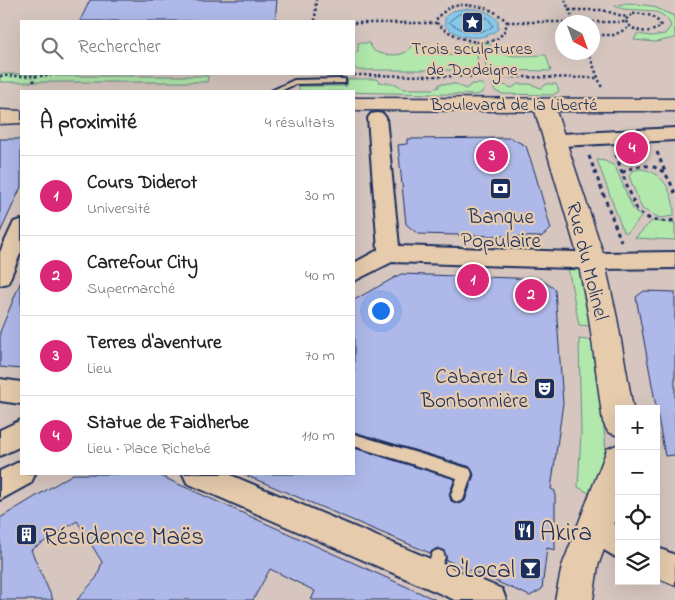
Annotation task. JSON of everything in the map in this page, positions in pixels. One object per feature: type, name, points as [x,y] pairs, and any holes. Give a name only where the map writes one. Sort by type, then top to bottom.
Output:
[{"type":"main road","points":[[0,104],[20,104]]},
{"type":"main road","name":"Boulevard de la Liberté","points":[[355,104],[675,118]]},
{"type":"main road","name":"Boulevard de la Liberté","points":[[355,118],[675,105]]},
{"type":"main road","name":"Rue du Molinel","points":[[545,111],[591,261],[603,318],[616,405]]},
{"type":"main road","points":[[0,117],[20,117]]},
{"type":"main road","points":[[574,600],[580,566],[606,536],[615,483]]},
{"type":"street","points":[[377,118],[389,254]]},
{"type":"street","points":[[562,140],[675,134]]},
{"type":"street","points":[[0,277],[20,230]]},
{"type":"street","points":[[355,272],[389,254],[591,261],[675,260]]},
{"type":"street","points":[[0,390],[20,393]]},
{"type":"street","points":[[0,444],[20,433]]},
{"type":"street","points":[[0,486],[20,475]]},
{"type":"street","points":[[200,475],[435,565],[491,600]]},
{"type":"street","points":[[660,564],[675,570]]},
{"type":"lane","points":[[277,90],[294,82],[345,78]]},
{"type":"lane","points":[[355,440],[465,474],[458,494]]},
{"type":"path","points":[[315,20],[316,0]]},
{"type":"path","points":[[565,0],[571,15]]},
{"type":"path","points":[[466,5],[494,10],[507,22],[508,27],[505,33],[499,37],[479,42],[452,36],[440,29],[437,23],[438,17],[442,12],[450,7],[466,5]]},
{"type":"path","points":[[569,10],[602,10],[626,18],[634,14],[645,14],[657,19],[661,24],[659,29],[652,31],[630,27],[614,35],[600,34]]},
{"type":"path","points":[[626,18],[626,22],[630,27]]},
{"type":"path","points":[[507,22],[555,22]]},
{"type":"path","points":[[600,22],[626,22]]},
{"type":"path","points":[[355,23],[437,23]]},
{"type":"path","points":[[0,76],[51,76]]},
{"type":"path","points":[[11,82],[15,76]]},
{"type":"path","points":[[33,82],[36,76]]},
{"type":"path","points":[[345,78],[598,78]]},
{"type":"path","points":[[675,193],[666,174],[657,169],[634,166],[622,173],[641,214],[655,221],[675,220]]},
{"type":"green space","points":[[628,3],[652,6],[674,16],[675,38],[656,42],[634,40],[637,34],[652,36],[665,34],[671,26],[667,19],[654,11],[615,6]]},
{"type":"green space","points":[[358,43],[369,43],[374,51],[396,55],[406,52],[412,43],[425,43],[434,52],[454,55],[465,49],[468,43],[474,43],[480,70],[357,70],[355,67],[355,53],[358,51]]},
{"type":"green space","points":[[484,43],[489,43],[493,49],[507,55],[546,55],[551,71],[487,70],[482,47]]},
{"type":"green space","points":[[0,74],[208,76],[207,82],[0,82]]},
{"type":"green space","points":[[348,79],[376,79],[379,82],[396,84],[404,89],[433,89],[439,87],[439,84],[456,84],[466,89],[472,84],[483,84],[484,91],[477,95],[355,92],[355,90],[299,90],[299,86],[347,86]]},
{"type":"green space","points":[[492,84],[501,84],[512,88],[518,84],[530,84],[541,88],[547,84],[556,84],[559,91],[553,95],[502,94],[495,91]]},
{"type":"green space","points":[[597,160],[605,161],[615,166],[633,209],[641,217],[627,233],[623,231]]},
{"type":"green space","points":[[639,169],[654,173],[666,184],[672,199],[674,216],[660,218],[642,209],[629,176],[632,171]]},
{"type":"green space","points":[[652,221],[675,223],[675,240],[635,238]]},
{"type":"green space","points":[[568,267],[581,268],[592,326],[579,325]]},
{"type":"green space","points":[[579,339],[594,341],[605,438],[606,452],[594,496],[578,487],[581,433]]},
{"type":"water","points":[[477,9],[491,14],[498,21],[498,29],[486,36],[478,37],[463,36],[450,30],[445,25],[445,17],[453,11]]},
{"type":"building","points":[[90,0],[277,0],[275,20],[80,20]]},
{"type":"building","points":[[511,138],[526,146],[551,229],[541,237],[418,234],[406,224],[398,145],[407,144],[407,139]]},
{"type":"building","points":[[0,139],[20,139],[20,189],[0,233]]},
{"type":"building","points":[[401,274],[540,279],[555,289],[563,403],[551,489],[555,491],[555,550],[547,548],[542,589],[530,596],[446,560],[444,550],[437,548],[430,553],[245,475],[355,475],[355,448],[455,479],[449,494],[451,501],[459,504],[465,501],[474,475],[471,467],[355,432],[355,299]]},
{"type":"building","points":[[20,283],[20,369],[0,367],[0,332]]},
{"type":"building","points":[[644,291],[675,292],[675,455],[665,456],[660,429],[660,405],[656,405],[636,297]]},
{"type":"building","points":[[71,475],[158,475],[436,600],[311,600],[315,591],[270,569],[253,600],[77,600],[97,577],[102,562],[77,521],[31,550],[53,600],[0,600],[0,518]]},
{"type":"place","name":"Trois sculptures de Dodeigne","points":[[472,23]]},
{"type":"place","name":"Statue de Faidherbe","points":[[632,148]]},
{"type":"place","name":"Terres d'aventure","points":[[492,156]]},
{"type":"place","name":"Banque Populaire","points":[[501,189]]},
{"type":"place","name":"Cours Diderot","points":[[473,280]]},
{"type":"place","name":"Carrefour City","points":[[531,295]]},
{"type":"place","name":"Cabaret La Bonbonnière","points":[[544,388]]},
{"type":"place","name":"Akira","points":[[524,531]]},
{"type":"place","name":"Résidence Maës","points":[[27,535]]},
{"type":"place","name":"O'Local","points":[[531,568]]}]
